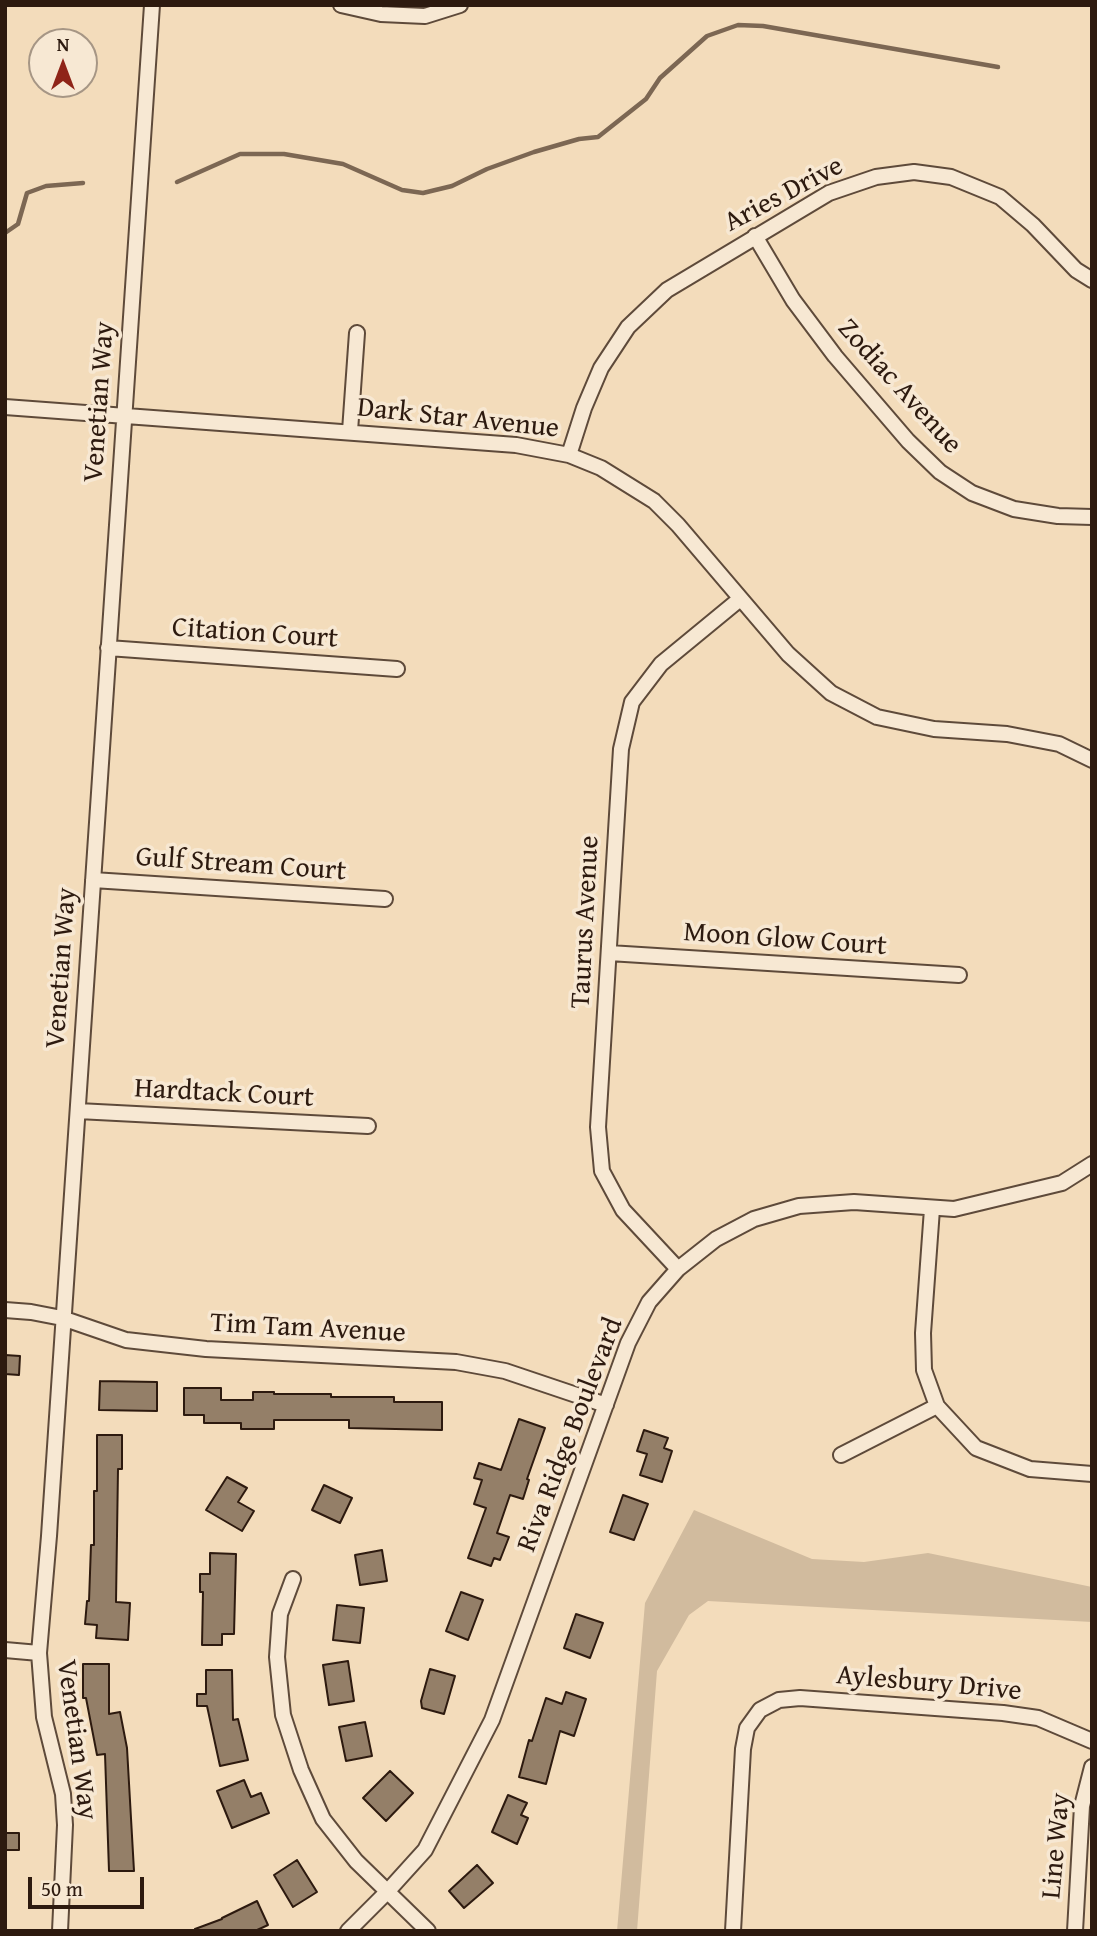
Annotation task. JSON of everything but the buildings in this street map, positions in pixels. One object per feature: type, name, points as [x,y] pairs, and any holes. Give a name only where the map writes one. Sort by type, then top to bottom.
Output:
[{"type":"street","name":"Venetian Way","points":[[60,1931],[65,1825],[63,1794],[44,1717],[39,1653],[152,5]]},
{"type":"street","points":[[341,5],[425,16],[460,5]]},
{"type":"street","name":"Aries Drive","points":[[569,455],[584,408],[601,368],[628,327],[667,290],[830,193],[876,177],[914,172],[951,177],[1000,197],[1033,225],[1076,270],[1092,281]]},
{"type":"street","name":"Zodiac Avenue","points":[[755,236],[793,300],[835,356],[908,441],[940,472],[972,493],[1014,509],[1058,516],[1092,517]]},
{"type":"street","points":[[350,431],[356,333]]},
{"type":"street","name":"Dark Star Avenue","points":[[5,407],[516,445],[569,455],[601,468],[654,502],[678,525],[788,654],[831,693],[877,717],[934,729],[1007,734],[1059,744],[1092,760]]},
{"type":"street","name":"Taurus Avenue","points":[[678,1269],[623,1210],[602,1171],[598,1128],[621,749],[632,702],[661,664],[740,599]]},
{"type":"street","name":"Citation Court","points":[[108,648],[397,669]]},
{"type":"street","name":"Gulf Stream Court","points":[[93,880],[385,899]]},
{"type":"street","name":"Moon Glow Court","points":[[609,953],[958,975]]},
{"type":"street","name":"Hardtack Court","points":[[78,1111],[368,1126]]},
{"type":"street","name":"Riva Ridge Boulevard","points":[[348,1931],[425,1850],[492,1720],[628,1343],[649,1302],[678,1269],[716,1238],[744,1224],[799,1206],[854,1202],[954,1209],[1062,1183],[1092,1164]]},
{"type":"street","points":[[932,1209],[923,1333],[924,1370],[937,1406],[976,1448],[1030,1469],[1092,1474]]},
{"type":"street","name":"Tim Tam Avenue","points":[[5,1310],[62,1318],[126,1340],[206,1349],[456,1362],[505,1371],[606,1405]]},
{"type":"street","points":[[841,1455],[937,1406]]},
{"type":"street","points":[[293,1579],[280,1614],[277,1657],[283,1716],[300,1770],[323,1819],[356,1861],[428,1931]]},
{"type":"street","points":[[5,1650],[39,1653]]},
{"type":"street","name":"Aylesbury Drive","points":[[733,1931],[743,1749],[747,1728],[760,1710],[779,1700],[800,1698],[1003,1713],[1038,1718],[1092,1741]]},
{"type":"street","name":"Line Way","points":[[1075,1931],[1082,1806],[1092,1767]]},
{"type":"shaded area","points":[[694,1510],[812,1559],[864,1562],[928,1553],[1092,1587],[1092,1622],[708,1601],[689,1615],[657,1671],[637,1931],[617,1931],[645,1603]]},
{"type":"waterway","points":[[177,182],[240,154],[284,154],[343,164],[402,190],[423,193],[452,186],[487,169],[534,152],[579,139],[598,137],[646,99],[660,78],[707,36],[738,25],[763,26],[998,67]]},
{"type":"waterway","points":[[5,233],[18,224],[27,193],[46,186],[83,183]]}]
